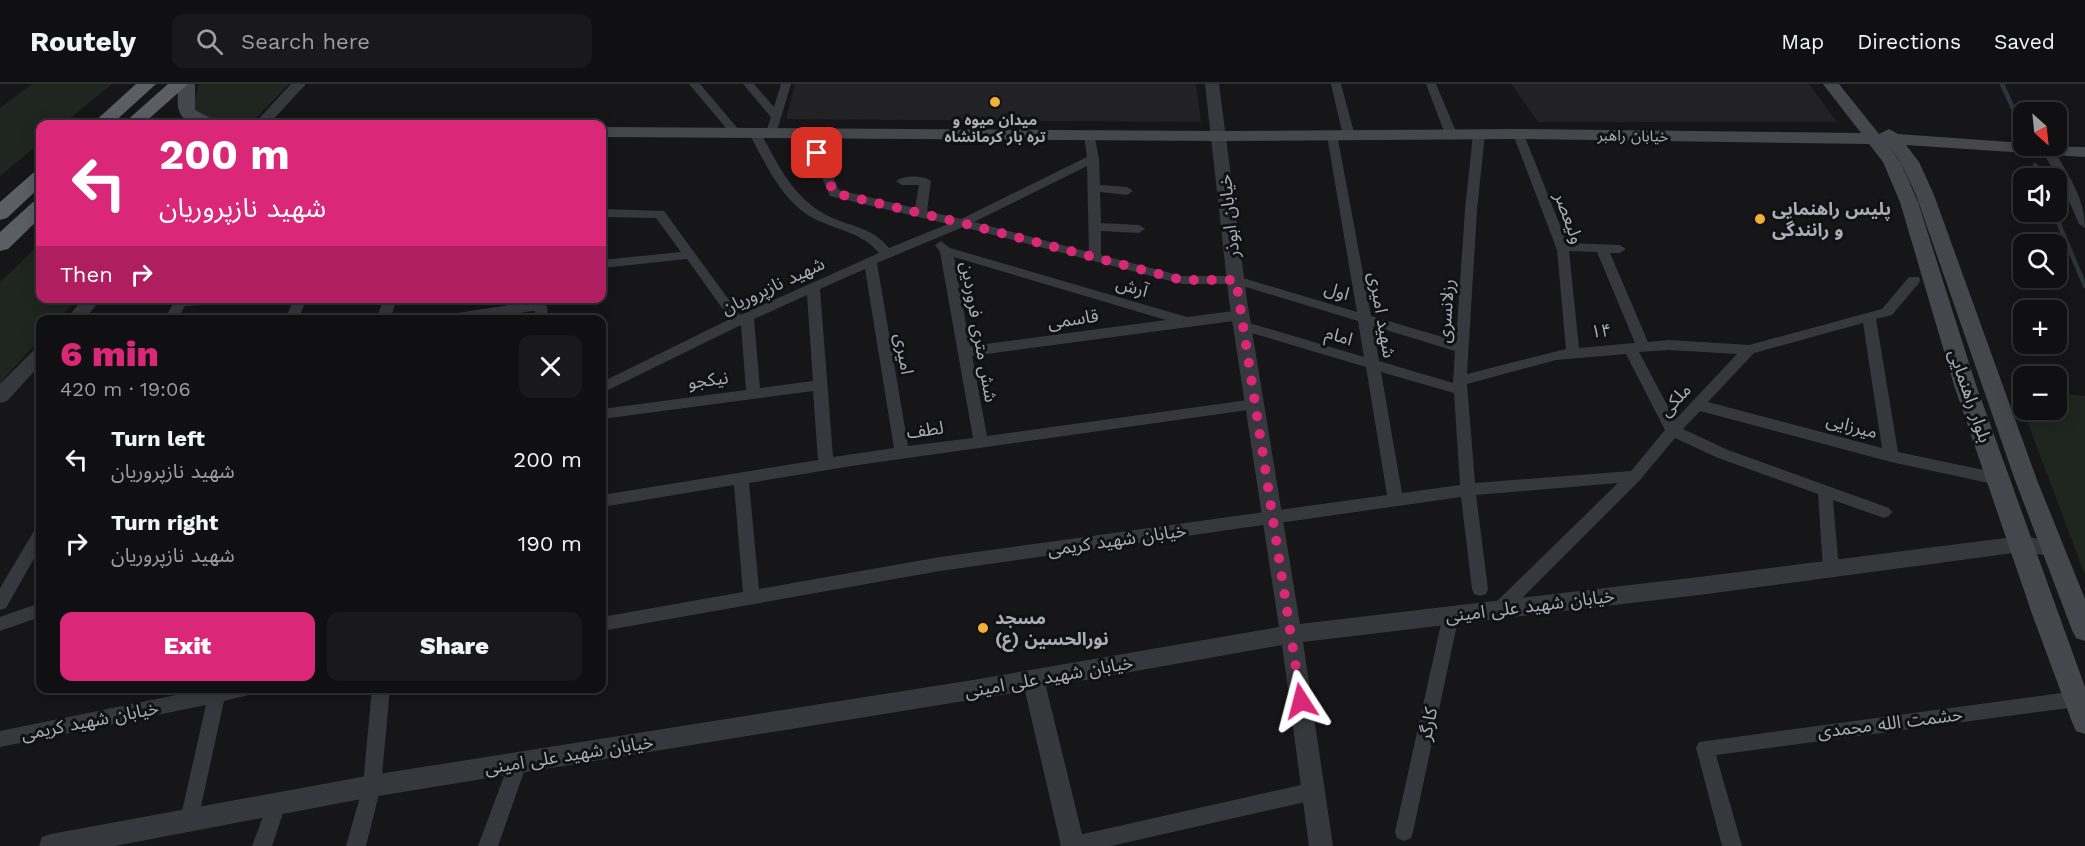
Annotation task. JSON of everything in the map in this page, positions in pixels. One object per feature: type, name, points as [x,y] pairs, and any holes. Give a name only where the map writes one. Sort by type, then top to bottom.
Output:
[{"type":"highway","points":[[106,120],[147,84]]},
{"type":"highway","points":[[137,120],[178,84]]},
{"type":"highway","points":[[0,213],[8,202],[36,180]]},
{"type":"highway","points":[[0,244],[36,212]]},
{"type":"main road","points":[[187,84],[184,108],[188,115],[199,120]]},
{"type":"main road","name":"بلوار راهنمایی","points":[[1831,84],[1884,139],[1910,162],[1925,195],[2026,480],[2085,630]]},
{"type":"main road","name":"بلوار راهنمایی","points":[[1850,84],[1884,139],[1909,202],[1965,385],[2085,722]]},
{"type":"main road","name":"خیابان راهبر","points":[[606,132],[754,132],[775,125],[808,133],[1221,136],[1519,134],[1884,139],[2013,146]]},
{"type":"main road","name":"خیابان راهبر","points":[[2067,150],[2085,152]]},
{"type":"street","points":[[266,120],[299,84]]},
{"type":"street","points":[[694,84],[735,132]]},
{"type":"street","points":[[748,84],[775,125]]},
{"type":"street","points":[[775,125],[786,84]]},
{"type":"street","name":"خیابان ابوذر","points":[[1212,84],[1221,136],[1236,280],[1291,634],[1321,846]]},
{"type":"street","name":"شهید امیری","points":[[1336,84],[1364,318],[1396,501]]},
{"type":"street","points":[[1431,84],[1451,134]]},
{"type":"street","points":[[754,132],[789,193],[817,215],[874,238],[887,254]]},
{"type":"street","points":[[808,133],[834,193],[962,223],[1182,280],[1236,280]]},
{"type":"street","name":"رزلانسری","points":[[1479,134],[1471,210],[1460,385],[1468,490],[1480,589]]},
{"type":"street","name":"ولیعصر","points":[[1519,134],[1562,247],[1573,353]]},
{"type":"street","points":[[1090,135],[1093,159],[1095,257]]},
{"type":"street","points":[[2052,156],[2068,185],[2085,224]]},
{"type":"street","name":"شهید نازپروریان","points":[[606,386],[742,319],[931,234],[962,223],[1093,159]]},
{"type":"street","points":[[902,181],[925,181],[921,213]]},
{"type":"street","points":[[2068,185],[2085,186]]},
{"type":"street","points":[[1094,188],[1127,191]]},
{"type":"street","points":[[606,213],[660,214],[742,319],[753,394]]},
{"type":"street","points":[[1094,227],[1139,230]]},
{"type":"street","name":"شش متری فروردین","points":[[931,234],[946,251],[981,442]]},
{"type":"street","points":[[1562,247],[1620,249]]},
{"type":"street","points":[[1602,248],[1636,347],[1673,431],[1723,454],[1884,512]]},
{"type":"street","name":"آرش","points":[[946,251],[1187,322],[1242,321]]},
{"type":"street","points":[[606,264],[690,255]]},
{"type":"street","name":"امیری","points":[[870,261],[902,453]]},
{"type":"street","name":"اول","points":[[1236,280],[1462,348]]},
{"type":"street","name":"ملکی","points":[[1500,609],[1635,476],[1673,431],[1749,350],[1782,339],[1887,312],[1914,280]]},
{"type":"street","points":[[813,287],[826,465]]},
{"type":"street","points":[[78,315],[89,303]]},
{"type":"street","points":[[476,315],[533,306],[542,309],[541,315]]},
{"type":"street","points":[[1869,318],[1891,456]]},
{"type":"street","name":"امام","points":[[1242,321],[1372,364],[1460,385]]},
{"type":"street","name":"قاسمی","points":[[963,352],[1187,322]]},
{"type":"street","name":"۱۴","points":[[1460,385],[1556,355],[1669,345],[1749,350]]},
{"type":"street","points":[[0,396],[36,358]]},
{"type":"street","name":"نیکجو","points":[[606,413],[820,385]]},
{"type":"street","name":"لطف","points":[[606,500],[902,453],[1255,404]]},
{"type":"street","name":"میرزایی","points":[[1698,405],[1891,456],[1998,479]]},
{"type":"street","name":"خیابان شهید کریمی","points":[[606,623],[940,564],[1468,490],[1635,476]]},
{"type":"street","points":[[741,478],[752,597]]},
{"type":"street","points":[[1825,491],[1831,569]]},
{"type":"street","points":[[0,603],[36,542]]},
{"type":"street","name":"خیابان شهید علی امینی","points":[[51,846],[372,786],[1033,679],[1291,634],[2021,544],[2053,548]]},
{"type":"street","points":[[0,624],[36,611]]},
{"type":"street","name":"کارگر","points":[[1404,832],[1451,615]]},
{"type":"street","points":[[1033,679],[1072,846],[1314,791]]},
{"type":"street","name":"خیابان شهید کریمی","points":[[0,740],[227,693]]},
{"type":"street","points":[[356,846],[372,786],[381,693]]},
{"type":"street","points":[[189,820],[217,695]]},
{"type":"street","name":"حشمت الله محمدی","points":[[1732,846],[1705,748],[2076,699]]},
{"type":"street","points":[[488,846],[518,763]]},
{"type":"street","points":[[262,846],[277,804]]},
{"type":"shaded area","points":[[32,84],[112,84],[68,120],[36,120],[36,146],[0,176],[0,108]]},
{"type":"shaded area","points":[[199,84],[289,84],[255,119],[214,120],[192,109]]},
{"type":"shaded area","name":"میدان میوه و تره بار کرمانشاه","points":[[795,84],[1196,84],[1201,122],[786,119]]},
{"type":"shaded area","points":[[1511,84],[1809,84],[1837,122],[1538,122]]},
{"type":"shaded area","points":[[36,248],[36,303],[74,303],[62,315],[36,315],[36,343],[0,383],[0,282]]},
{"type":"shaded area","points":[[2067,394],[2085,396],[2085,575],[2027,420],[2067,420]]},
{"type":"waterway","points":[[2002,84],[2013,108]]},
{"type":"waterway","points":[[2058,222],[2085,286]]},
{"type":"place","name":"میدان میوه و تره بار کرمانشاه","points":[[995,102]]},
{"type":"place","name":"پلیس راهنمایی و رانندگی","points":[[1760,219]]},
{"type":"place","name":"مسجد نورالحسین (ع)","points":[[983,628]]},
{"type":"route","points":[[817,153],[834,193],[962,223],[1182,280],[1236,280],[1301,701]]}]
